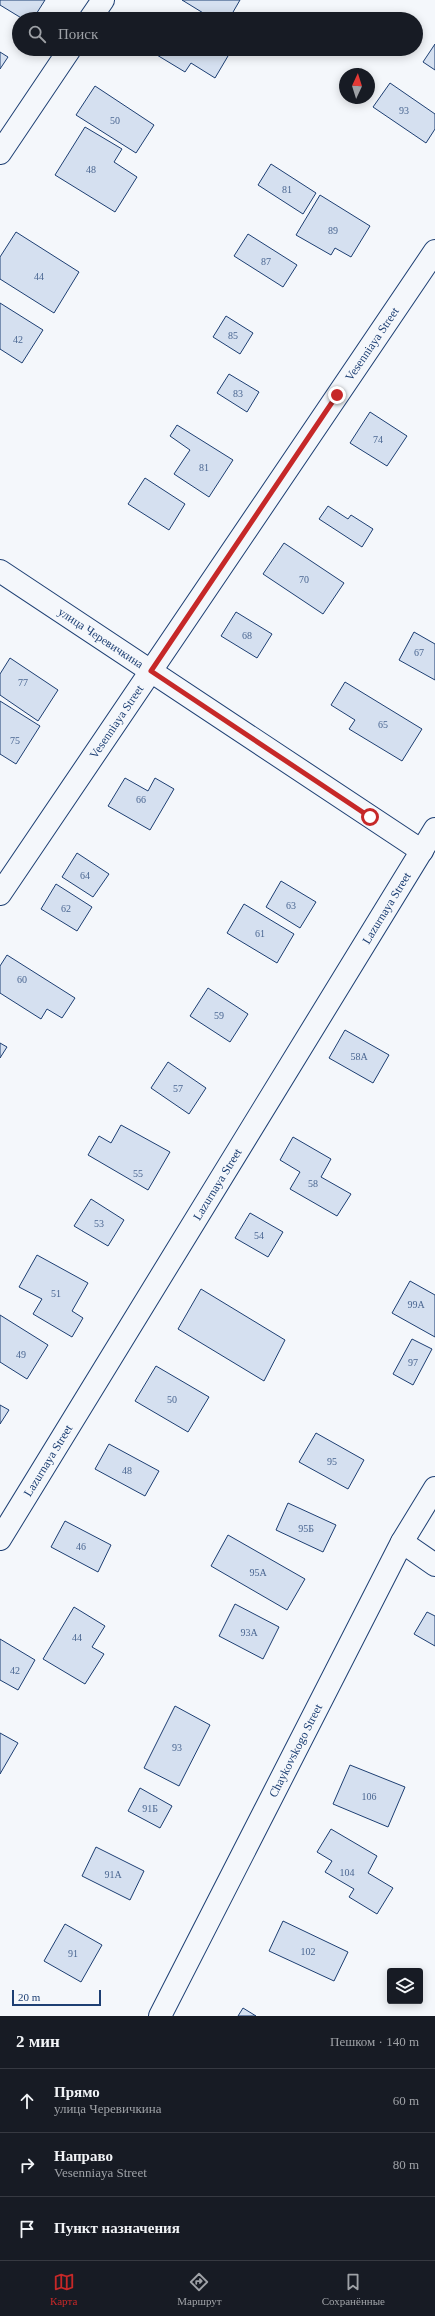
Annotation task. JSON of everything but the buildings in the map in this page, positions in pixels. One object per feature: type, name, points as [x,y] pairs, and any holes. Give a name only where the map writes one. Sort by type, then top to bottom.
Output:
[{"type":"street","points":[[95,12],[103,0]]},
{"type":"street","points":[[0,154],[65,56]]},
{"type":"street","name":"Vesenniaya Street","points":[[0,894],[435,251]]},
{"type":"street","name":"улица Черевичкина","points":[[0,571],[422,851]]},
{"type":"street","name":"Lazurnaya Street","points":[[0,1539],[435,829]]},
{"type":"street","name":"Chaykovskogo Street","points":[[160,2016],[402,1542],[435,1488]]},
{"type":"street","points":[[402,1542],[435,1565]]},
{"type":"route","points":[[337,395],[151,671],[370,817]]}]
